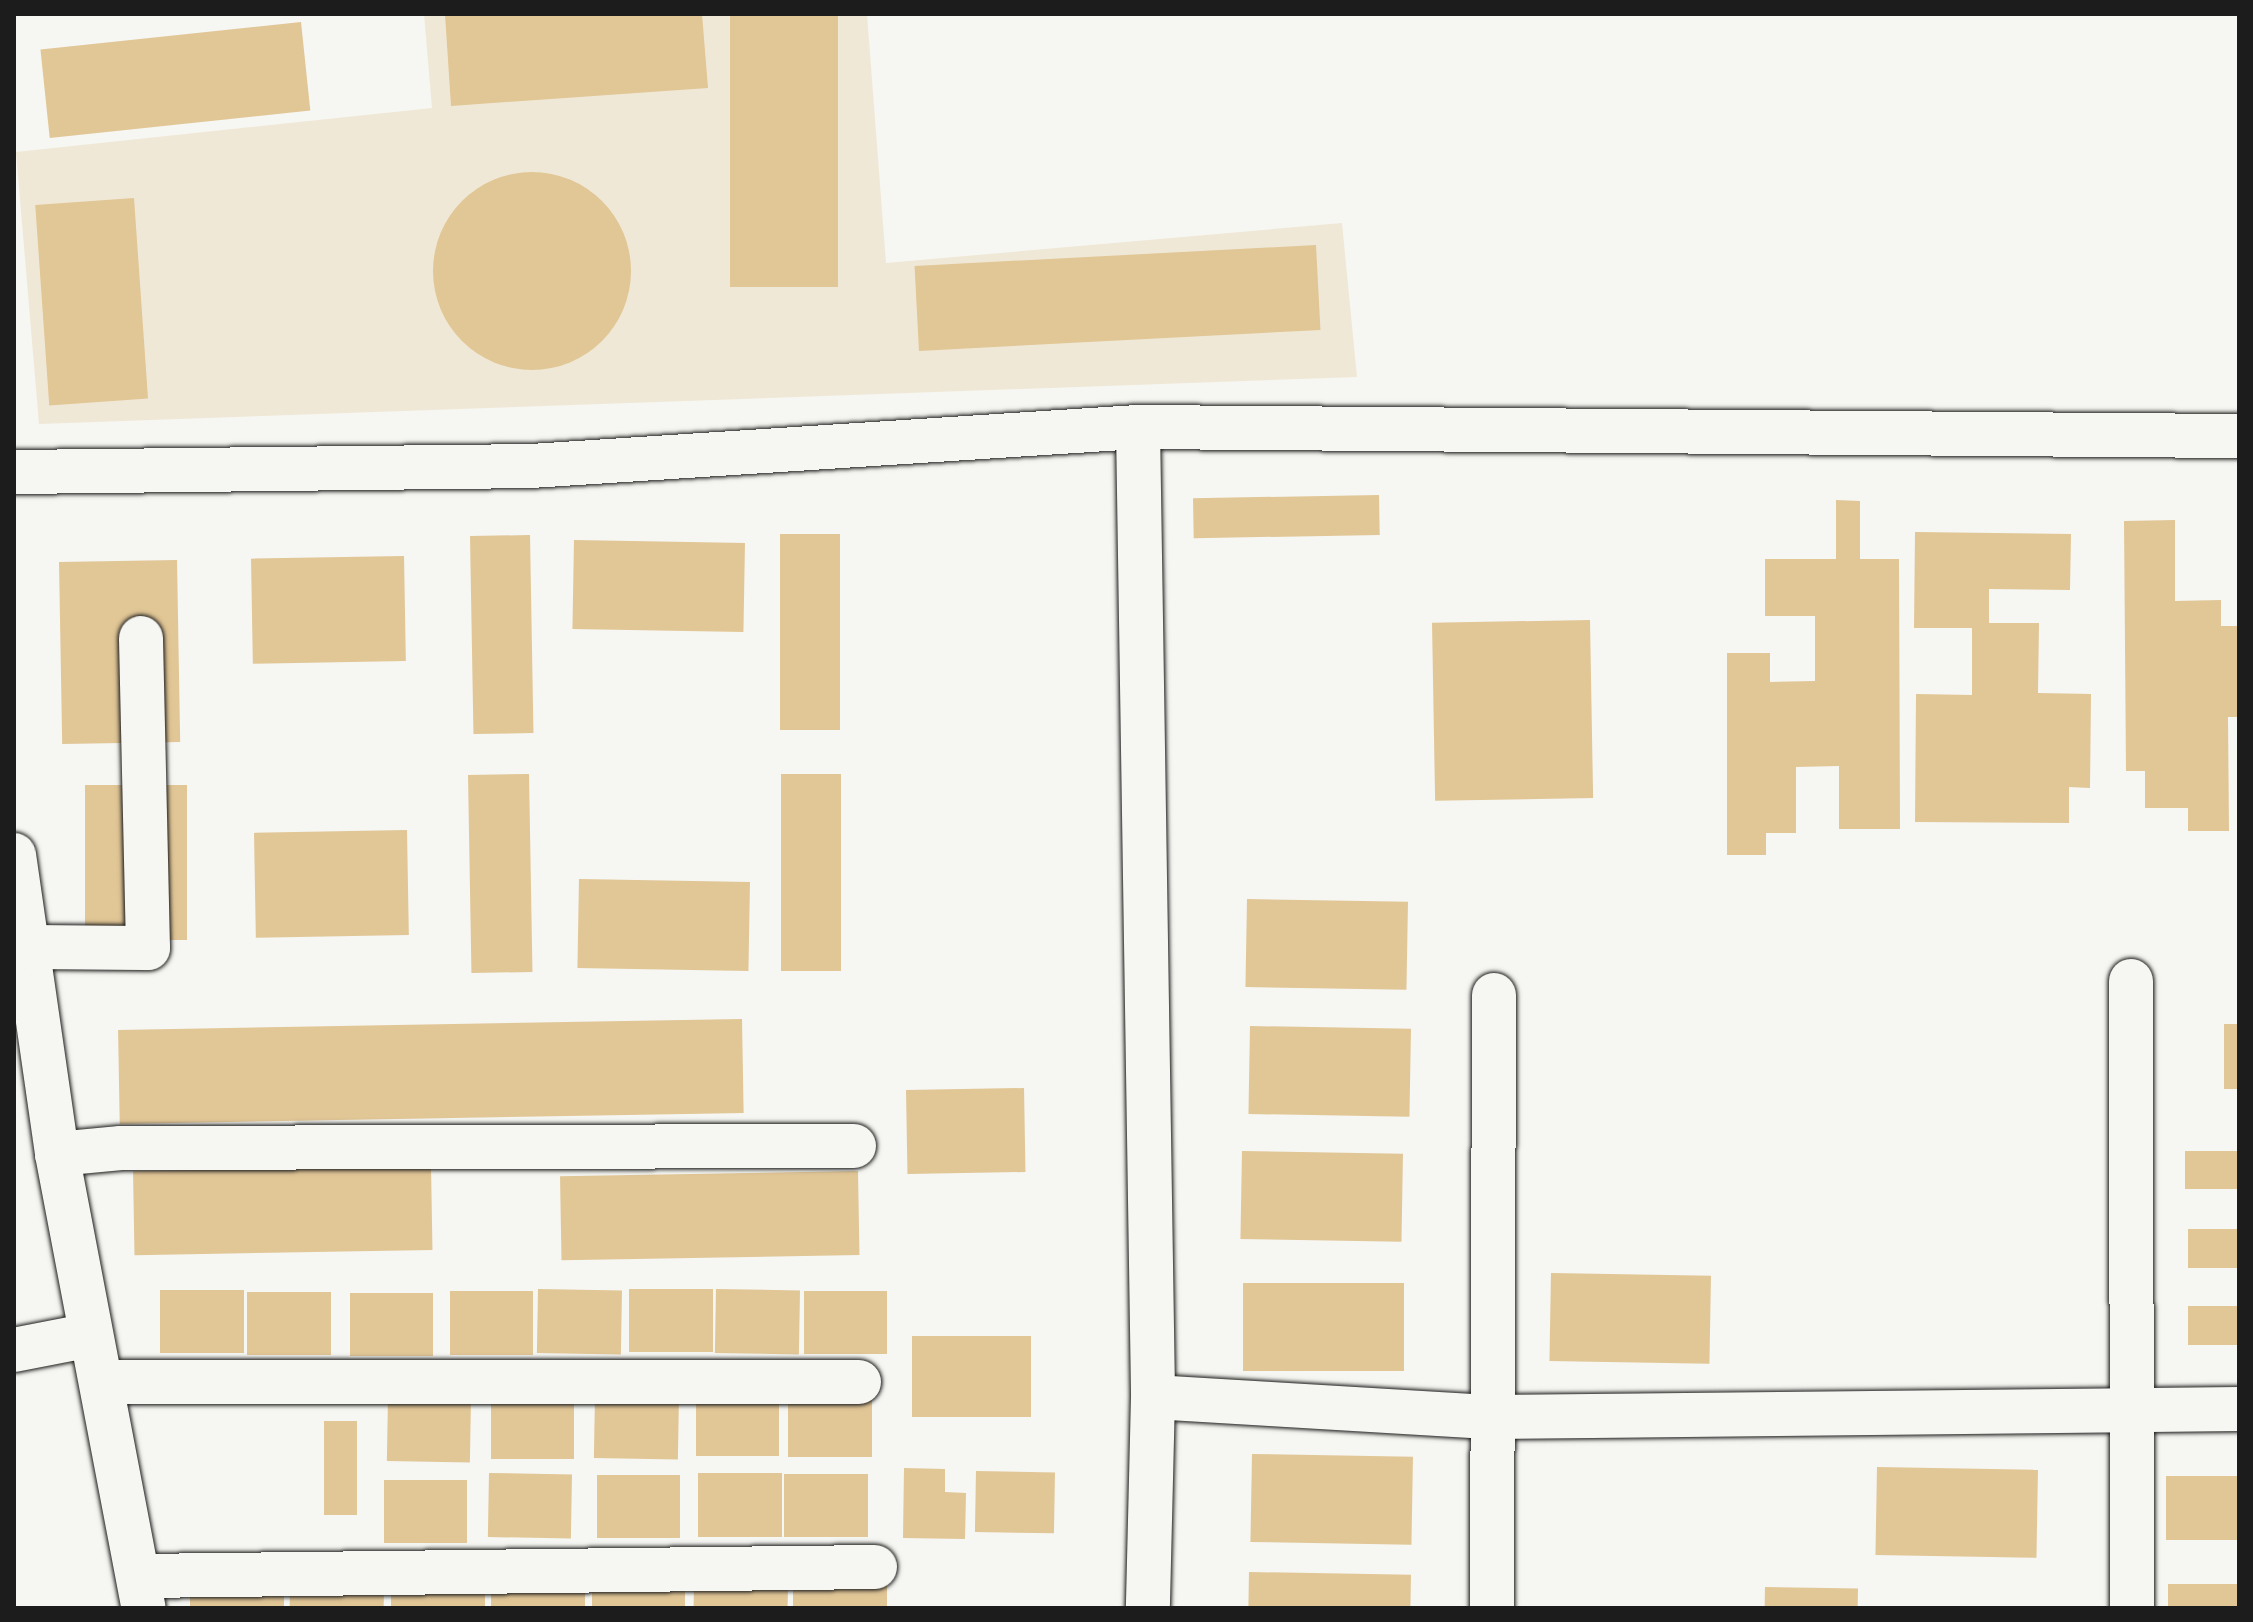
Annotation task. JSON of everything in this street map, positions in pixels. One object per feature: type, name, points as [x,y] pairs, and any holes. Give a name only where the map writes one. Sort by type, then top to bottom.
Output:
[{"type":"street","points":[[14,472],[531,466],[1138,427],[2239,436]]},
{"type":"street","points":[[1138,427],[1153,1397],[1148,1608]]},
{"type":"street","points":[[27,947],[148,948],[141,638]]},
{"type":"street","points":[[14,855],[57,1154],[141,1592],[875,1567]]},
{"type":"street","points":[[2131,981],[2132,1608]]},
{"type":"street","points":[[1492,1608],[1494,995]]},
{"type":"street","points":[[57,1154],[121,1148],[854,1146]]},
{"type":"street","points":[[14,1350],[91,1335]]},
{"type":"street","points":[[102,1382],[859,1382]]},
{"type":"street","points":[[1153,1397],[1492,1417],[2239,1409]]},
{"type":"shaded area","points":[[424,14],[867,14],[886,263],[1342,223],[1357,377],[39,424],[16,152],[432,108]]},
{"type":"building","points":[[445,14],[702,14],[708,88],[451,106]]},
{"type":"building","points":[[730,14],[838,14],[838,287],[730,287]]},
{"type":"building","points":[[301,22],[310,111],[50,138],[40,49]]},
{"type":"building","points":[[532,172],[570,180],[602,201],[623,233],[631,271],[623,309],[602,341],[570,362],[532,370],[494,362],[462,341],[441,309],[433,271],[441,233],[462,201],[494,180]]},
{"type":"building","points":[[134,198],[148,399],[49,405],[35,205]]},
{"type":"building","points":[[1316,245],[1320,330],[919,351],[915,266]]},
{"type":"building","points":[[1379,495],[1380,535],[1194,538],[1193,498]]},
{"type":"building","points":[[1836,500],[1860,501],[1860,559],[1899,559],[1900,829],[1839,829],[1839,766],[1796,767],[1796,833],[1766,833],[1766,855],[1727,855],[1727,653],[1770,653],[1770,682],[1815,681],[1815,616],[1765,616],[1765,559],[1836,559]]},
{"type":"building","points":[[2175,520],[2175,601],[2221,600],[2221,626],[2239,626],[2239,717],[2228,717],[2229,831],[2188,831],[2188,808],[2145,808],[2145,771],[2126,771],[2124,521]]},
{"type":"building","points":[[1915,532],[2071,534],[2070,590],[1989,589],[1989,623],[2039,623],[2038,693],[2091,694],[2090,788],[2069,787],[2069,823],[1915,822],[1916,694],[1972,695],[1972,628],[1914,628]]},
{"type":"building","points":[[780,534],[840,534],[840,730],[780,730]]},
{"type":"building","points":[[530,535],[533,733],[473,734],[470,536]]},
{"type":"building","points":[[574,540],[745,543],[743,632],[572,629]]},
{"type":"building","points":[[404,556],[406,661],[253,664],[251,559]]},
{"type":"building","points":[[177,560],[180,742],[62,744],[59,562]]},
{"type":"building","points":[[1590,620],[1593,798],[1435,801],[1432,623]]},
{"type":"building","points":[[529,774],[532,972],[471,973],[468,775]]},
{"type":"building","points":[[781,774],[841,774],[841,971],[781,971]]},
{"type":"building","points":[[85,785],[187,785],[187,940],[85,940]]},
{"type":"building","points":[[407,830],[409,935],[256,938],[254,833]]},
{"type":"building","points":[[579,879],[750,882],[748,971],[577,968]]},
{"type":"building","points":[[1247,899],[1408,902],[1406,990],[1245,987]]},
{"type":"building","points":[[742,1019],[744,1113],[120,1124],[118,1030]]},
{"type":"building","points":[[2224,1024],[2239,1024],[2239,1089],[2224,1089]]},
{"type":"building","points":[[1250,1026],[1411,1029],[1409,1117],[1248,1114]]},
{"type":"building","points":[[1024,1088],[1025,1172],[907,1174],[906,1090]]},
{"type":"building","points":[[1242,1151],[1403,1154],[1401,1242],[1240,1239]]},
{"type":"building","points":[[2185,1151],[2239,1151],[2239,1189],[2185,1189]]},
{"type":"building","points":[[431,1166],[432,1250],[135,1255],[133,1171]]},
{"type":"building","points":[[858,1171],[859,1255],[562,1260],[560,1176]]},
{"type":"building","points":[[2188,1229],[2239,1229],[2239,1268],[2188,1268]]},
{"type":"building","points":[[1551,1273],[1711,1276],[1709,1364],[1549,1361]]},
{"type":"building","points":[[1243,1283],[1404,1283],[1404,1371],[1243,1371]]},
{"type":"building","points":[[538,1289],[622,1290],[621,1354],[537,1353]]},
{"type":"building","points":[[629,1289],[713,1289],[713,1352],[629,1352]]},
{"type":"building","points":[[716,1289],[800,1290],[799,1354],[715,1353]]},
{"type":"building","points":[[160,1290],[244,1290],[244,1353],[160,1353]]},
{"type":"building","points":[[450,1291],[533,1291],[533,1355],[450,1355]]},
{"type":"building","points":[[804,1291],[887,1291],[887,1354],[804,1354]]},
{"type":"building","points":[[247,1292],[331,1292],[331,1355],[247,1355]]},
{"type":"building","points":[[350,1293],[433,1293],[433,1356],[350,1356]]},
{"type":"building","points":[[2188,1306],[2239,1306],[2239,1345],[2188,1345]]},
{"type":"building","points":[[912,1336],[1031,1336],[1031,1417],[912,1417]]},
{"type":"building","points":[[696,1393],[779,1393],[779,1456],[696,1456]]},
{"type":"building","points":[[595,1394],[679,1395],[678,1459],[594,1458]]},
{"type":"building","points":[[788,1394],[872,1394],[872,1457],[788,1457]]},
{"type":"building","points":[[491,1396],[574,1396],[574,1459],[491,1459]]},
{"type":"building","points":[[388,1397],[471,1398],[470,1462],[387,1461]]},
{"type":"building","points":[[324,1421],[357,1421],[357,1515],[324,1515]]},
{"type":"building","points":[[1252,1454],[1413,1457],[1411,1545],[1250,1542]]},
{"type":"building","points":[[1877,1467],[2038,1470],[2036,1558],[1875,1555]]},
{"type":"building","points":[[904,1468],[945,1469],[945,1492],[966,1493],[965,1539],[903,1538]]},
{"type":"building","points":[[976,1471],[1055,1472],[1054,1533],[975,1532]]},
{"type":"building","points":[[489,1473],[572,1474],[571,1538],[488,1537]]},
{"type":"building","points":[[698,1473],[782,1473],[782,1537],[698,1537]]},
{"type":"building","points":[[784,1474],[868,1474],[868,1537],[784,1537]]},
{"type":"building","points":[[597,1475],[680,1475],[680,1538],[597,1538]]},
{"type":"building","points":[[2166,1476],[2239,1476],[2239,1540],[2166,1540]]},
{"type":"building","points":[[384,1480],[467,1480],[467,1543],[384,1543]]},
{"type":"building","points":[[1249,1572],[1411,1575],[1410,1608],[1248,1608]]},
{"type":"building","points":[[694,1584],[788,1586],[788,1608],[694,1608]]},
{"type":"building","points":[[2168,1584],[2239,1584],[2239,1608],[2168,1608]]},
{"type":"building","points":[[793,1585],[887,1585],[887,1608],[793,1608]]},
{"type":"building","points":[[190,1587],[284,1587],[284,1608],[190,1608]]},
{"type":"building","points":[[290,1587],[384,1589],[384,1608],[290,1608]]},
{"type":"building","points":[[1765,1587],[1858,1589],[1858,1608],[1765,1608]]},
{"type":"building","points":[[391,1588],[485,1588],[485,1608],[391,1608]]},
{"type":"building","points":[[491,1588],[585,1588],[585,1608],[491,1608]]},
{"type":"building","points":[[592,1588],[685,1588],[685,1608],[592,1608]]}]
